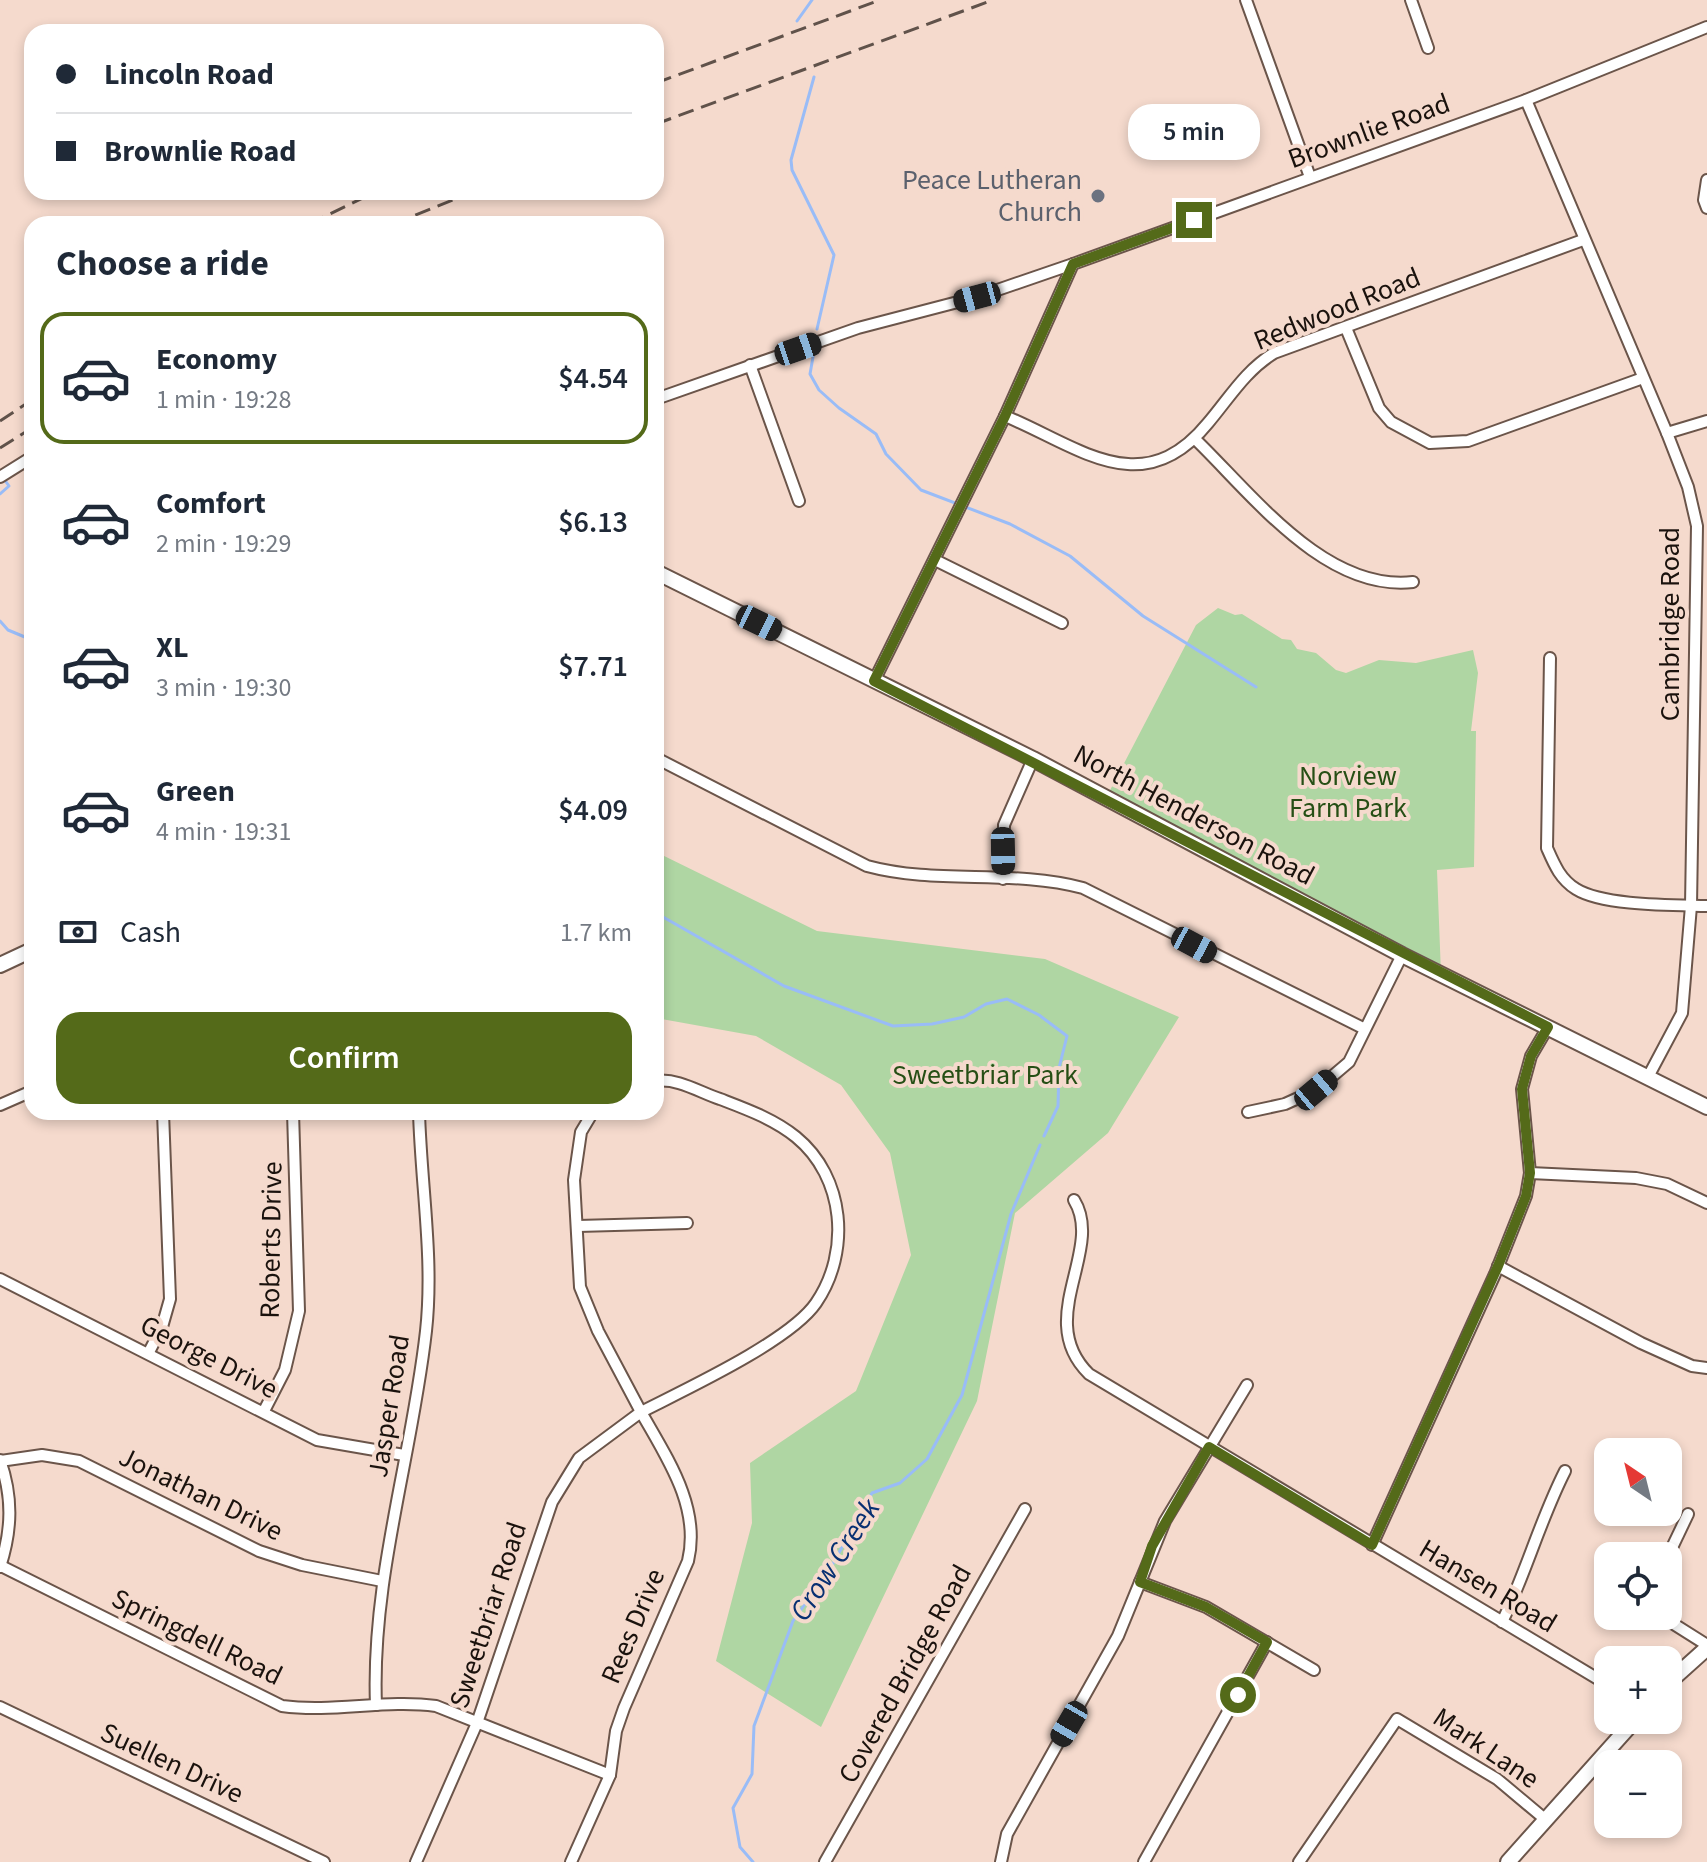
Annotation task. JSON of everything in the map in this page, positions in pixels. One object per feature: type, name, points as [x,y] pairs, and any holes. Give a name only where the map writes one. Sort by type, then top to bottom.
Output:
[{"type":"street","points":[[1246,0],[1310,177]]},
{"type":"street","points":[[1411,0],[1428,48]]},
{"type":"street","name":"Brownlie Road","points":[[664,396],[891,317],[977,297],[1073,264],[1526,100],[1707,27]]},
{"type":"street","name":"Cambridge Road","points":[[1526,100],[1667,433],[1688,487],[1697,526],[1691,906],[1682,1013],[1648,1077]]},
{"type":"street","points":[[1707,180],[1707,208]]},
{"type":"street","name":"Redwood Road","points":[[1005,416],[1111,464],[1134,465],[1162,459],[1195,439],[1255,365],[1274,353],[1583,240]]},
{"type":"street","points":[[874,681],[1005,416],[1073,264]]},
{"type":"street","points":[[1346,328],[1379,408],[1391,422],[1430,443],[1468,441],[1643,378]]},
{"type":"street","points":[[750,365],[799,501]]},
{"type":"street","points":[[1667,433],[1707,421]]},
{"type":"street","points":[[1195,439],[1287,532],[1308,547],[1334,562],[1389,585],[1413,582]]},
{"type":"street","points":[[5,474],[24,462]]},
{"type":"street","points":[[935,560],[1062,623]]},
{"type":"street","name":"North Henderson Road","points":[[664,576],[1033,759],[1402,955],[1707,1107]]},
{"type":"street","points":[[1550,658],[1547,848],[1558,874],[1575,889],[1596,898],[1707,906]]},
{"type":"street","points":[[1003,879],[1004,825],[1033,759]]},
{"type":"street","points":[[664,762],[867,866],[895,874],[1066,883],[1093,892],[1363,1028]]},
{"type":"street","points":[[0,965],[24,954]]},
{"type":"street","points":[[1248,1112],[1285,1104],[1316,1090],[1349,1062],[1363,1028],[1402,955]]},
{"type":"street","points":[[1372,1545],[1498,1266],[1526,1196],[1530,1173],[1522,1089],[1531,1056],[1548,1027]]},
{"type":"street","name":"Sweetbriar Road","points":[[416,1862],[477,1723],[545,1519],[560,1487],[579,1458],[641,1412],[756,1351],[797,1325],[828,1283],[840,1244],[838,1214],[828,1177],[811,1152],[795,1136],[766,1118],[678,1082],[664,1081]]},
{"type":"street","points":[[0,1105],[24,1094]]},
{"type":"street","points":[[149,1352],[162,1327],[170,1299],[163,1120]]},
{"type":"street","name":"Roberts Drive","points":[[264,1411],[285,1370],[299,1311],[293,1120]]},
{"type":"street","name":"Jasper Road","points":[[376,1705],[374,1649],[382,1581],[426,1330],[428,1266],[419,1120]]},
{"type":"street","name":"Rees Drive","points":[[571,1862],[610,1775],[616,1731],[624,1708],[688,1561],[693,1540],[691,1520],[678,1481],[588,1310],[580,1287],[574,1180],[581,1132],[588,1120]]},
{"type":"street","points":[[1530,1173],[1636,1178],[1667,1184],[1707,1203]]},
{"type":"street","name":"Hansen Road","points":[[1074,1200],[1083,1221],[1067,1329],[1076,1358],[1098,1381],[1594,1677]]},
{"type":"street","points":[[578,1226],[687,1223]]},
{"type":"street","points":[[1498,1266],[1641,1343],[1692,1366],[1707,1368]]},
{"type":"street","name":"George Drive","points":[[0,1279],[317,1440],[404,1455]]},
{"type":"street","points":[[1001,1862],[1007,1834],[1118,1636],[1152,1546],[1247,1385]]},
{"type":"street","name":"Jonathan Drive","points":[[0,1460],[42,1455],[79,1461],[278,1559],[382,1581]]},
{"type":"street","points":[[0,1460],[10,1505],[9,1535],[0,1566]]},
{"type":"street","points":[[1502,1622],[1519,1588],[1541,1523],[1565,1471]]},
{"type":"street","name":"Covered Bridge Road","points":[[825,1862],[1025,1509]]},
{"type":"street","points":[[1675,1542],[1688,1514]]},
{"type":"street","name":"Springdell Road","points":[[0,1566],[282,1706],[320,1710],[376,1705],[436,1706],[610,1775]]},
{"type":"street","points":[[1140,1582],[1206,1607],[1314,1670]]},
{"type":"street","points":[[1682,1630],[1707,1647],[1682,1670]]},
{"type":"street","points":[[1144,1862],[1267,1642]]},
{"type":"street","name":"Suellen Drive","points":[[0,1707],[324,1862]]},
{"type":"street","name":"Mark Lane","points":[[1299,1862],[1397,1719],[1497,1779],[1546,1820]]},
{"type":"street","points":[[1508,1862],[1623,1734]]},
{"type":"green space","name":"Norview Farm Park","points":[[1218,608],[1235,615],[1242,614],[1282,639],[1291,640],[1297,649],[1316,653],[1336,670],[1346,673],[1379,660],[1416,663],[1473,650],[1478,673],[1471,731],[1476,731],[1474,867],[1437,870],[1441,974],[1106,798],[1196,625]]},
{"type":"green space","name":"Sweetbriar Park","points":[[664,856],[817,931],[1045,959],[1179,1017],[1108,1133],[1015,1213],[977,1401],[821,1727],[716,1661],[752,1523],[750,1463],[856,1391],[911,1255],[890,1153],[841,1085],[756,1036],[664,1019]]},
{"type":"waterway","points":[[797,21],[812,0]]},
{"type":"waterway","points":[[814,77],[791,160],[792,170],[834,255],[817,329]]},
{"type":"waterway","points":[[813,357],[810,374],[819,390],[876,434],[886,454],[921,490],[1010,524],[1070,556],[1143,616],[1256,687]]},
{"type":"waterway","name":"Crow Creek","points":[[0,494],[9,486],[4,479]]},
{"type":"waterway","name":"Crow Creek","points":[[0,621],[8,630],[24,637]]},
{"type":"waterway","name":"Crow Creek","points":[[664,918],[784,986],[893,1026],[932,1024],[964,1017],[986,1004],[1007,999],[1039,1015],[1067,1036],[1059,1068],[1058,1106],[1044,1136]]},
{"type":"waterway","name":"Crow Creek","points":[[753,1862],[740,1847],[733,1808],[752,1774],[754,1726],[793,1621],[831,1567],[872,1493],[900,1483],[927,1459],[962,1395],[1011,1214],[1040,1145]]},
{"type":"railway","points":[[664,80],[880,0]]},
{"type":"railway","points":[[664,121],[993,0]]},
{"type":"railway","points":[[326,216],[358,200]]},
{"type":"railway","points":[[413,216],[453,200]]},
{"type":"railway","points":[[0,421],[24,405]]},
{"type":"railway","points":[[0,448],[24,433]]},
{"type":"place","name":"Peace Lutheran Church","points":[[1098,196]]},
{"type":"route","points":[[1194,220],[1073,264],[1005,416],[874,681],[1033,759],[1402,955],[1548,1027],[1531,1056],[1522,1089],[1530,1173],[1526,1196],[1498,1266],[1372,1545],[1209,1447],[1152,1546],[1140,1582],[1206,1607],[1267,1642],[1238,1695]]}]
